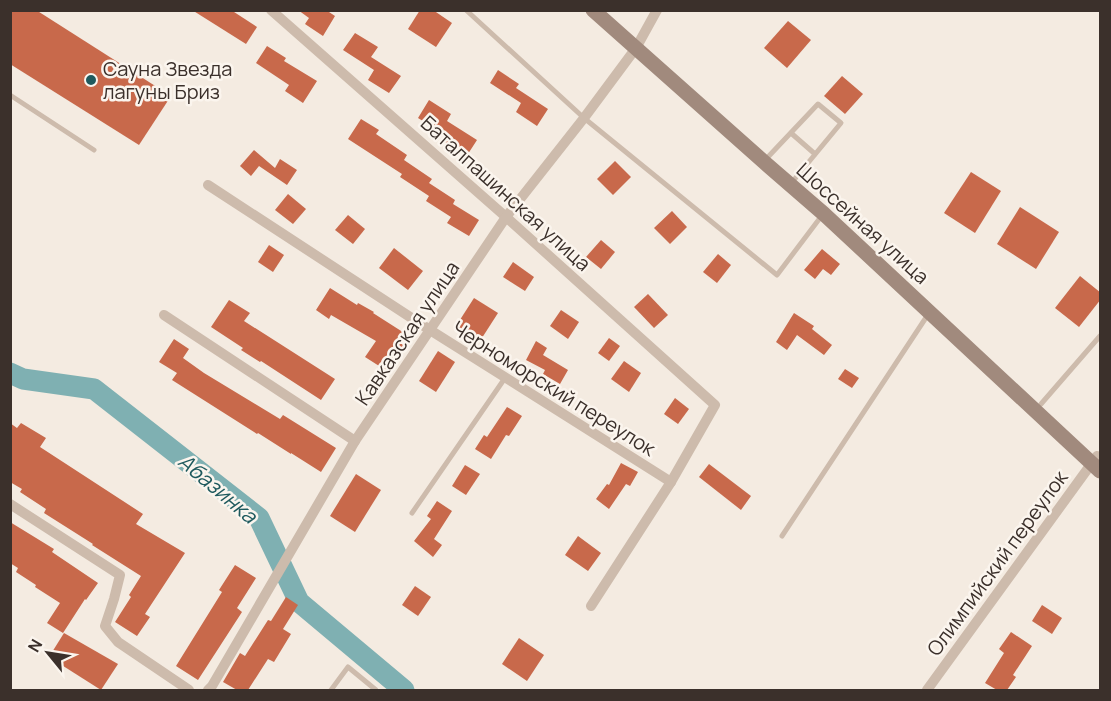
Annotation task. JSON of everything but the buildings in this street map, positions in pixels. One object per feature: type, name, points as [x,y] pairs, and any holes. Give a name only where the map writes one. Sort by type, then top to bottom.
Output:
[{"type":"main road","name":"Шоссейная улица","points":[[593,10],[768,158],[1041,404],[1097,462]]},
{"type":"main road","name":"Шоссейная улица","points":[[602,10],[637,46],[755,155],[824,214],[1097,462]]},
{"type":"street","name":"Баталпашинская улица","points":[[271,10],[715,405],[671,482]]},
{"type":"street","name":"Кавказская улица","points":[[213,689],[355,441],[506,217],[637,46],[657,10]]},
{"type":"street","name":"Черноморский переулок","points":[[208,185],[430,330],[671,482]]},
{"type":"street","points":[[164,315],[355,441]]},
{"type":"street","name":"Олимпийский переулок","points":[[927,690],[1097,462]]},
{"type":"street","points":[[591,606],[671,482]]},
{"type":"street","points":[[10,504],[120,575],[105,626],[118,642],[189,690]]},
{"type":"lane","points":[[466,10],[584,118],[777,275],[824,214]]},
{"type":"lane","points":[[10,94],[94,150]]},
{"type":"lane","points":[[768,158],[818,104],[841,123],[793,181]]},
{"type":"lane","points":[[791,133],[815,154]]},
{"type":"lane","points":[[782,536],[930,312]]},
{"type":"lane","points":[[1041,404],[1101,336]]},
{"type":"lane","points":[[412,513],[506,378]]},
{"type":"lane","points":[[331,690],[348,667],[376,690]]},
{"type":"waterway","name":"Абазинка","points":[[10,373],[23,379],[94,389],[259,518],[299,602],[404,690]]},
{"type":"place","name":"Сауна Звезда лагуны Бриз","points":[[91,80]]}]
